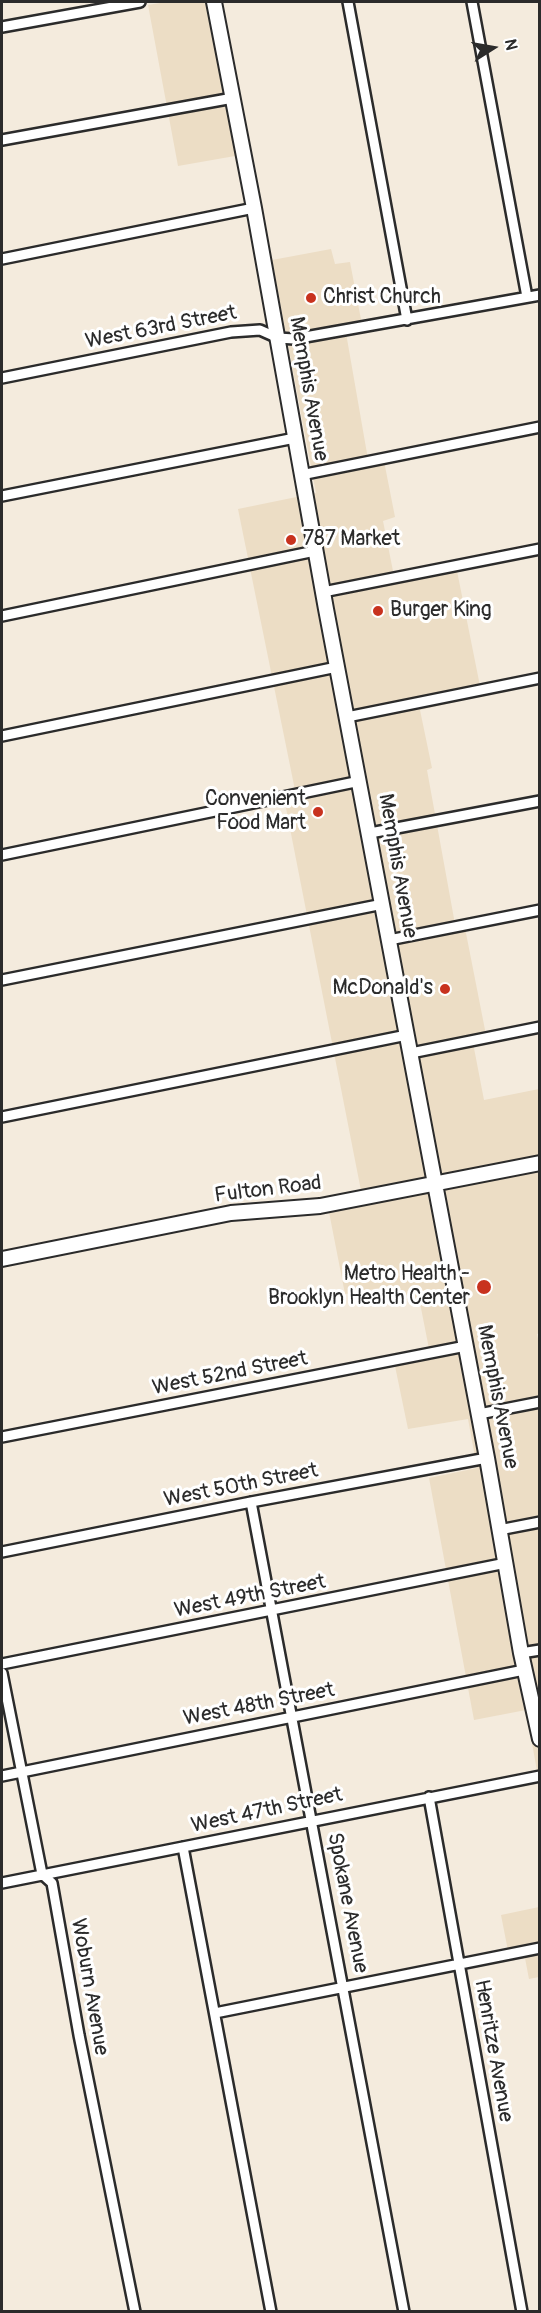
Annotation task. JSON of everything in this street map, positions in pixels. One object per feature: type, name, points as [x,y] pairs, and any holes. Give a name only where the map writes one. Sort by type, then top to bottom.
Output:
[{"type":"main road","name":"Memphis Avenue","points":[[214,2],[278,338],[315,551],[488,1458],[524,1670],[540,1739]]},
{"type":"main road","name":"Fulton Road","points":[[2,1259],[231,1213],[321,1206],[540,1163]]},
{"type":"street","points":[[2,27],[140,2]]},
{"type":"street","points":[[348,2],[407,320]]},
{"type":"street","points":[[472,2],[527,297]]},
{"type":"street","points":[[2,140],[233,98]]},
{"type":"street","points":[[2,259],[254,208]]},
{"type":"street","name":"West 63rd Street","points":[[2,378],[231,332],[260,330],[278,338],[294,339],[540,295]]},
{"type":"street","points":[[302,476],[540,427]]},
{"type":"street","points":[[2,496],[295,438]]},
{"type":"street","points":[[323,592],[540,549]]},
{"type":"street","points":[[2,616],[315,551]]},
{"type":"street","points":[[2,736],[337,667]]},
{"type":"street","points":[[347,717],[540,678]]},
{"type":"street","points":[[2,855],[360,781]]},
{"type":"street","points":[[370,833],[540,801]]},
{"type":"street","points":[[2,980],[383,904]]},
{"type":"street","points":[[389,940],[540,910]]},
{"type":"street","points":[[411,1053],[540,1027]]},
{"type":"street","points":[[2,1117],[407,1035]]},
{"type":"street","name":"West 52nd Street","points":[[2,1437],[466,1346]]},
{"type":"street","points":[[479,1414],[540,1402]]},
{"type":"street","name":"West 50th Street","points":[[2,1552],[251,1502],[488,1458]]},
{"type":"street","name":"Spokane Avenue","points":[[251,1502],[345,1986],[404,2312]]},
{"type":"street","points":[[499,1530],[540,1522]]},
{"type":"street","name":"West 49th Street","points":[[2,1664],[506,1563]]},
{"type":"street","points":[[521,1653],[540,1650]]},
{"type":"street","name":"West 48th Street","points":[[2,1776],[524,1670]]},
{"type":"street","name":"Woburn Avenue","points":[[2,1673],[42,1874],[52,1883],[79,2035],[135,2312]]},
{"type":"street","name":"West 47th Street","points":[[2,1883],[540,1776]]},
{"type":"street","name":"Henritze Avenue","points":[[429,1797],[522,2312]]},
{"type":"street","points":[[183,1847],[271,2312]]},
{"type":"street","points":[[215,2013],[540,1948]]},
{"type":"shaded area","points":[[166,2],[207,2],[235,156],[178,166],[148,5]]},
{"type":"shaded area","points":[[331,249],[335,264],[350,262],[363,330],[346,333],[369,465],[384,461],[395,517],[383,521],[395,581],[457,571],[482,696],[420,710],[432,768],[427,770],[455,924],[464,923],[487,1040],[473,1043],[484,1100],[539,1089],[540,1333],[537,1334],[540,1348],[539,1782],[526,1710],[474,1720],[429,1478],[477,1468],[468,1419],[408,1429],[395,1366],[431,1359],[419,1298],[395,1302],[391,1286],[345,1294],[329,1212],[364,1206],[285,803],[297,800],[238,509],[316,493],[272,260]]},
{"type":"shaded area","points":[[539,1907],[539,1977],[529,1979],[525,1958],[510,1961],[501,1915]]},
{"type":"place","name":"Christ Church","points":[[311,298]]},
{"type":"place","name":"787 Market","points":[[291,540]]},
{"type":"place","name":"Burger King","points":[[378,611]]},
{"type":"place","name":"Convenient Food Mart","points":[[318,812]]},
{"type":"place","name":"McDonald's","points":[[445,989]]},
{"type":"place","name":"Metro Health - Brooklyn Health Center","points":[[484,1287]]}]
